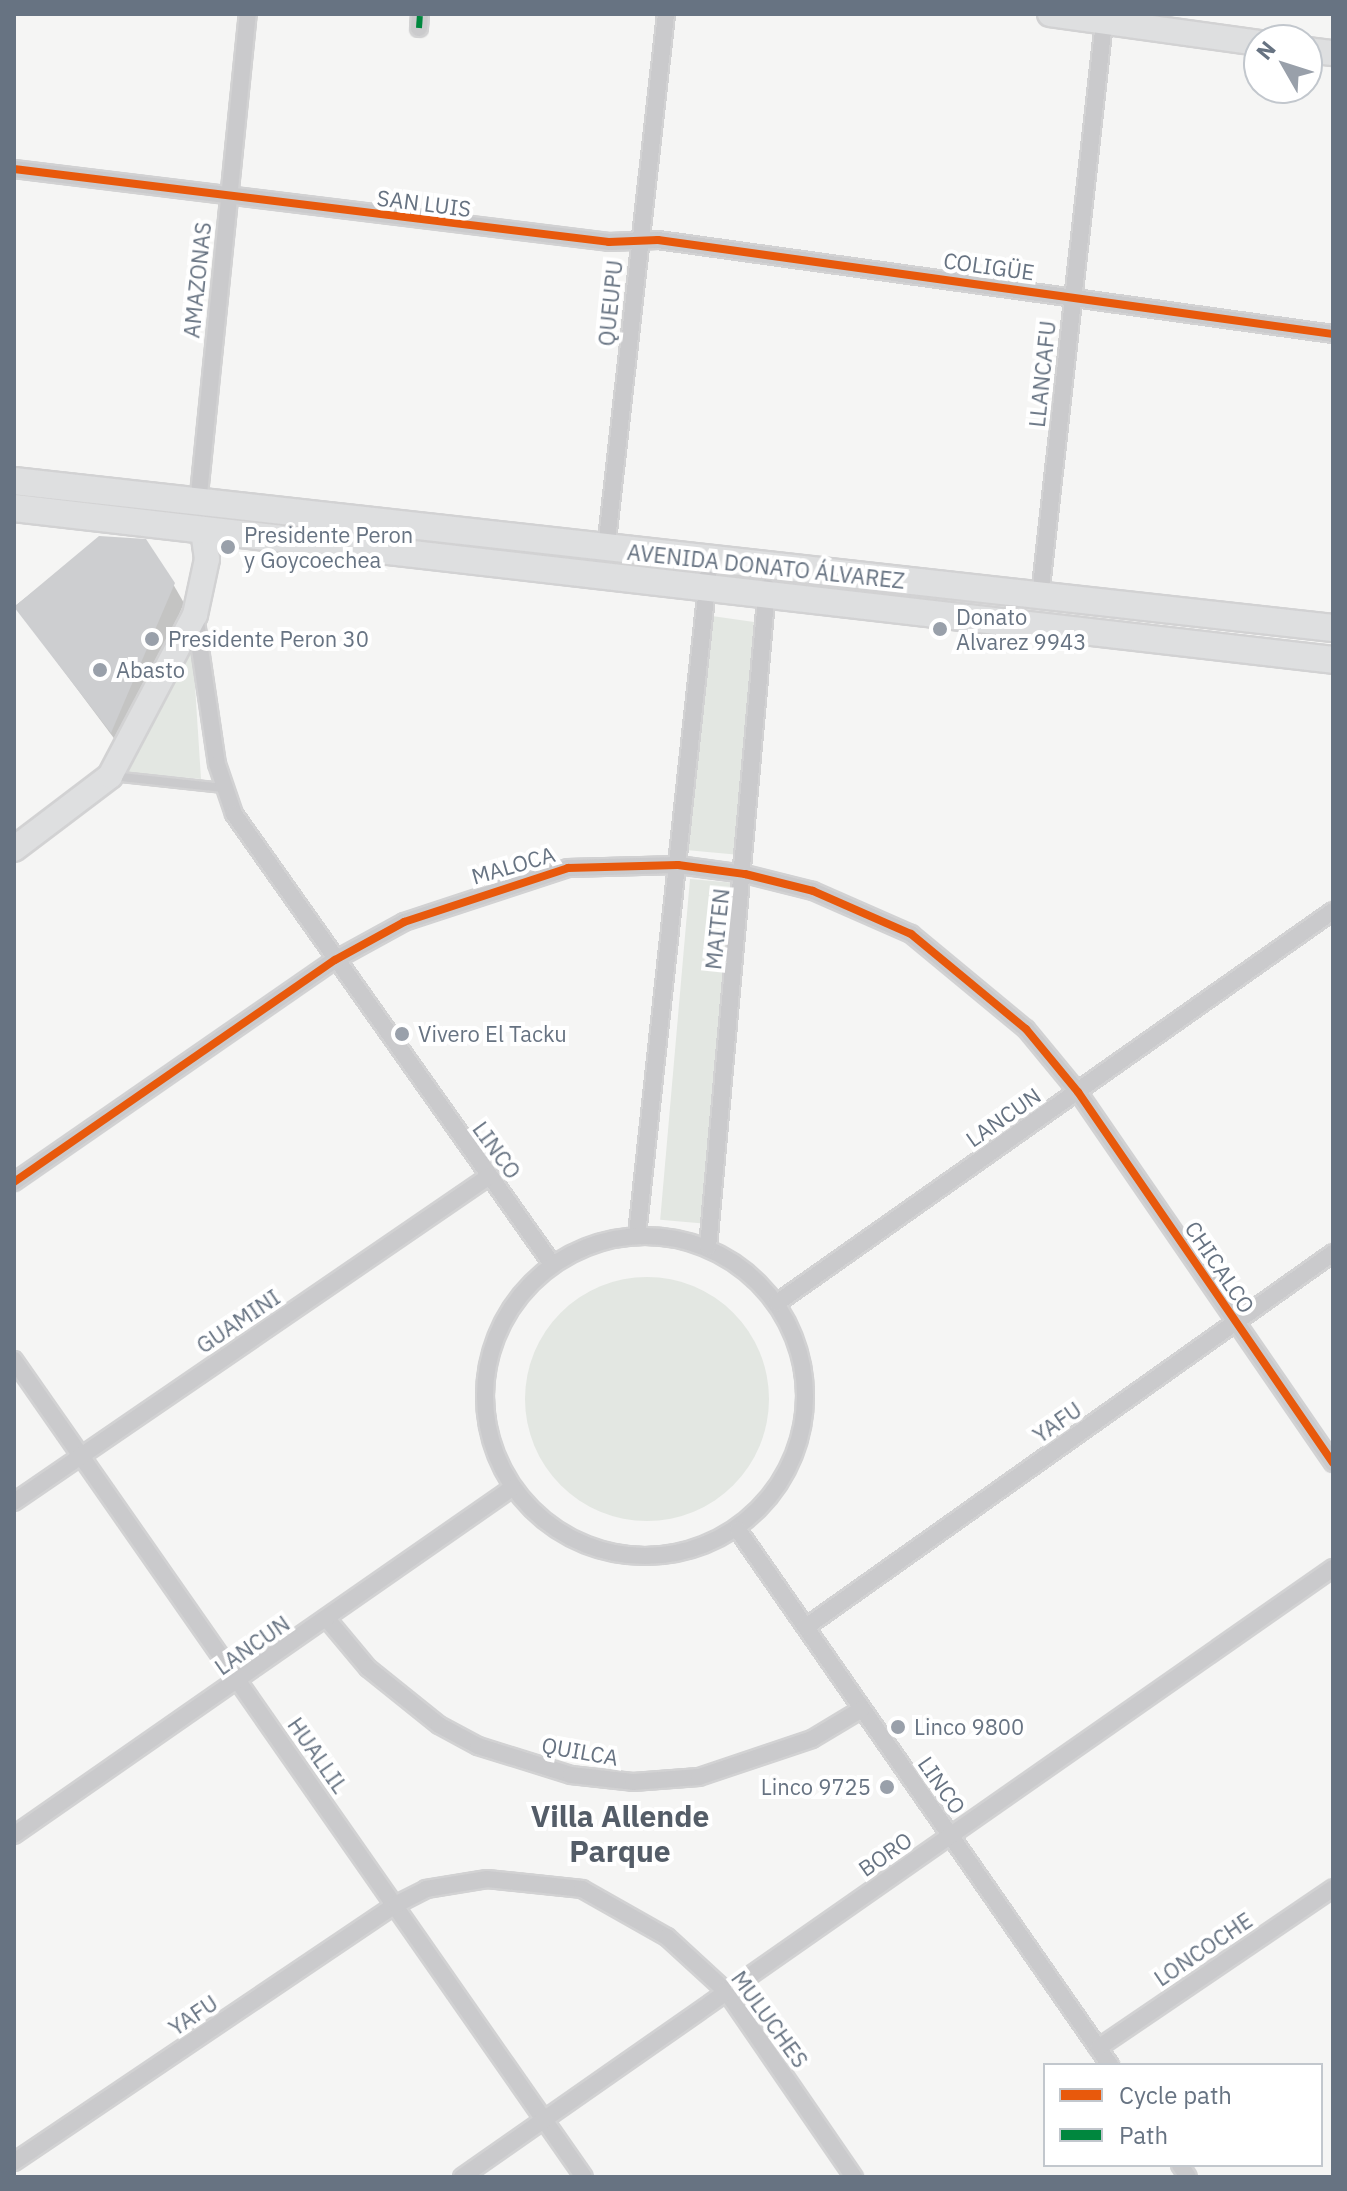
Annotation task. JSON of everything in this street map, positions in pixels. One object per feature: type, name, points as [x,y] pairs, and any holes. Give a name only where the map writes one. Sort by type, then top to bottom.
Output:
[{"type":"main road","points":[[1050,14],[1104,18],[1243,40]]},
{"type":"main road","name":"AVENIDA DONATO ÁLVAREZ","points":[[14,481],[198,504],[1333,628]]},
{"type":"main road","name":"AVENIDA DONATO ÁLVAREZ","points":[[14,508],[1333,660]]},
{"type":"main road","points":[[14,849],[110,776],[195,615],[207,559],[203,532]]},
{"type":"street","name":"AMAZONAS","points":[[198,504],[248,14]]},
{"type":"street","name":"QUEUPU","points":[[606,549],[666,14]]},
{"type":"street","name":"LLANCAFU","points":[[1040,596],[1104,18]]},
{"type":"street","name":"SAN LUIS","points":[[14,169],[228,199],[639,241]]},
{"type":"street","name":"COLIGÜE","points":[[639,241],[1073,296],[1333,334]]},
{"type":"street","name":"MAITEN","points":[[637,1235],[710,560]]},
{"type":"street","name":"MAITEN","points":[[708,1247],[745,874],[770,566]]},
{"type":"street","name":"LINCO","points":[[195,615],[223,788],[335,960],[552,1264]]},
{"type":"street","name":"MALOCA","points":[[14,1182],[335,960],[404,922],[533,875],[599,864],[678,865],[745,874],[813,891],[911,934],[988,992],[1078,1092]]},
{"type":"street","name":"LANCUN","points":[[777,1303],[1333,911]]},
{"type":"street","name":"CHICALCO","points":[[1078,1092],[1333,1463]]},
{"type":"street","name":"GUAMINI","points":[[14,1502],[488,1177]]},
{"type":"street","points":[[637,1235],[708,1247],[777,1303],[802,1366],[804,1420],[771,1496],[738,1530],[662,1556],[619,1555],[566,1535],[512,1488],[486,1421],[484,1384],[506,1315],[552,1264],[637,1235]]},
{"type":"street","name":"YAFU","points":[[806,1627],[1333,1253]]},
{"type":"street","name":"HUALLIL","points":[[14,1360],[397,1904],[584,2177]]},
{"type":"street","name":"LANCUN","points":[[14,1835],[512,1488]]},
{"type":"street","name":"LINCO","points":[[738,1530],[1109,2063]]},
{"type":"street","name":"BORO","points":[[462,2177],[1333,1568]]},
{"type":"street","name":"QUILCA","points":[[327,1619],[368,1668],[439,1725],[478,1746],[571,1775],[633,1782],[699,1777],[800,1744],[862,1709]]},
{"type":"street","name":"MULUCHES","points":[[397,1904],[426,1889],[487,1879],[582,1889],[667,1937],[726,1991],[854,2177]]},
{"type":"street","name":"LONCOCHE","points":[[1098,2048],[1333,1888]]},
{"type":"street","name":"YAFU","points":[[14,2162],[397,1904]]},
{"type":"lane","points":[[110,776],[223,788]]},
{"type":"shaded area","points":[[712,616],[754,622],[740,855],[686,850]]},
{"type":"shaded area","points":[[192,639],[201,779],[113,771]]},
{"type":"shaded area","points":[[690,879],[733,883],[703,1223],[660,1220]]},
{"type":"shaded area","points":[[647,1277],[694,1287],[715,1298],[733,1313],[748,1331],[759,1352],[769,1399],[759,1446],[748,1467],[733,1485],[715,1500],[694,1511],[647,1521],[600,1511],[579,1500],[561,1485],[546,1467],[535,1446],[525,1399],[535,1352],[546,1331],[561,1313],[579,1298],[600,1287]]},
{"type":"building","name":"Abasto","points":[[99,536],[146,539],[175,583],[111,733],[14,607]]},
{"type":"marked path","points":[[419,28],[420,14]]},
{"type":"cycle path","points":[[14,169],[609,242],[658,240],[1333,334]]},
{"type":"cycle path","points":[[14,1182],[335,960],[404,922],[568,868],[678,865],[745,874],[813,891],[911,934],[1026,1029],[1078,1092],[1333,1463]]},
{"type":"place","name":"Presidente Peron y Goycoechea","points":[[228,547]]},
{"type":"place","name":"Donato Alvarez 9943","points":[[940,629]]},
{"type":"place","name":"Presidente Peron 30","points":[[152,639]]},
{"type":"place","name":"Abasto","points":[[100,670]]},
{"type":"place","name":"Vivero El Tacku","points":[[402,1034]]},
{"type":"place","name":"Linco 9800","points":[[898,1727]]},
{"type":"place","name":"Linco 9725","points":[[887,1787]]},
{"type":"district","name":"Villa Allende Parque","points":[[620,1833]]}]
